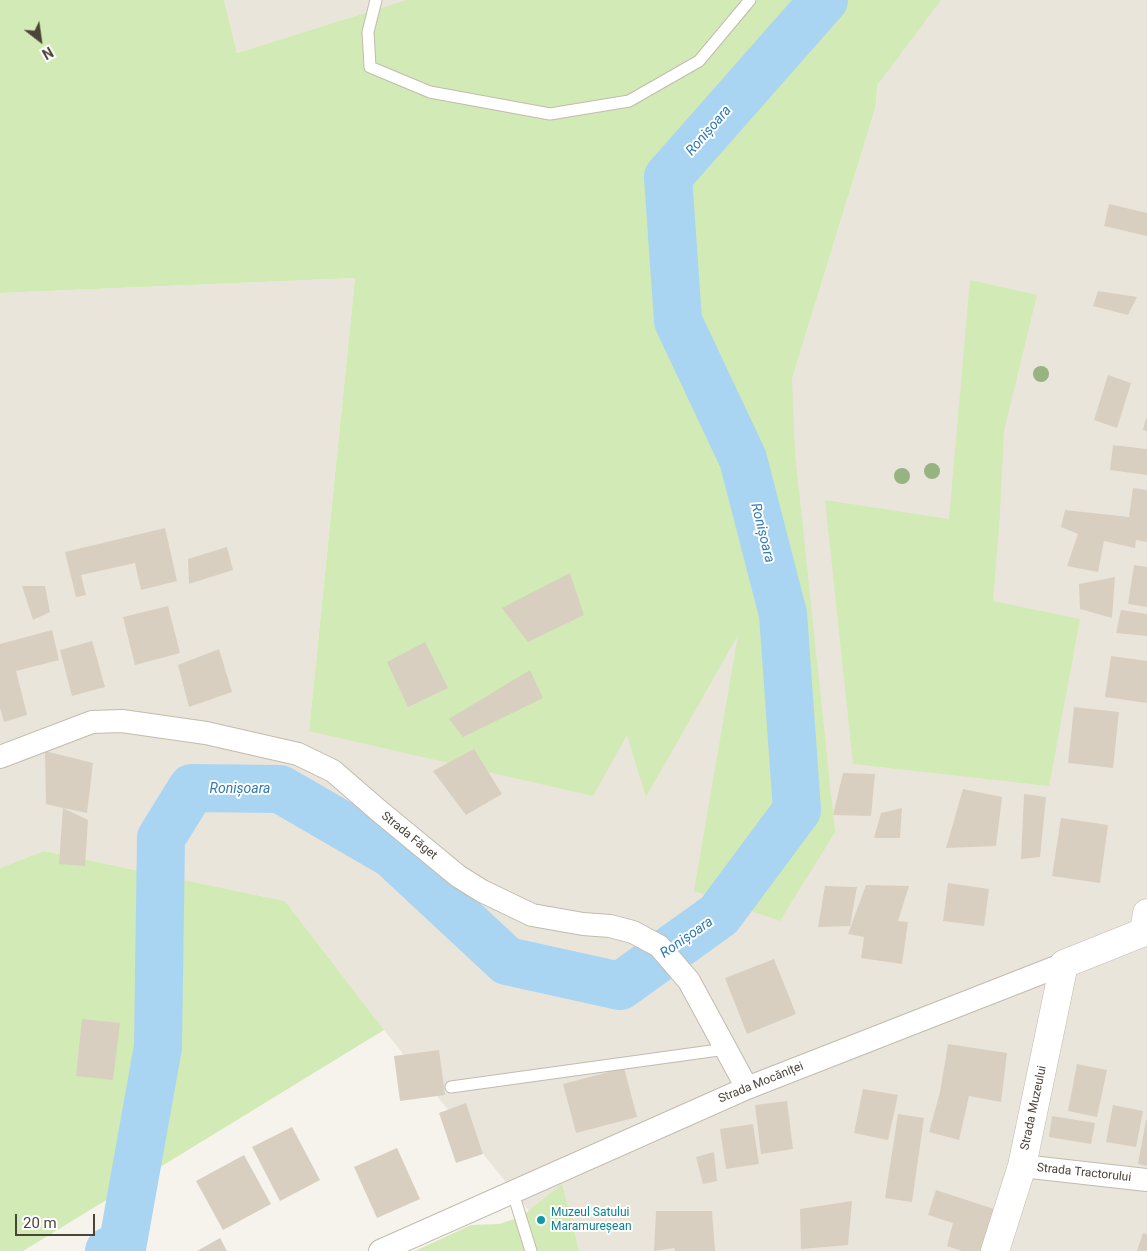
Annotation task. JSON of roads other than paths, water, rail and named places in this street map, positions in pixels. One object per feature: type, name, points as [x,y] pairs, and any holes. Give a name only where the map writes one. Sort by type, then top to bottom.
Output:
[{"type":"street","name":"Strada Făget","points":[[0,758],[92,722],[122,721],[206,733],[298,754],[333,771],[458,876],[482,891],[532,915],[583,924],[610,926],[633,932],[659,946],[689,981],[747,1088]]},
{"type":"street","name":"Strada Mocăniței","points":[[380,1251],[747,1088],[1064,964],[1146,925]]},
{"type":"street","name":"Strada Muzeului","points":[[995,1251],[1022,1166],[1064,964]]},
{"type":"street","name":"Strada Tractorului","points":[[1022,1166],[1147,1180]]},
{"type":"lane","points":[[376,0],[368,32],[370,67],[430,92],[550,114],[629,101],[699,60],[750,0]]},
{"type":"lane","points":[[451,1087],[726,1049]]},
{"type":"lane","points":[[512,1193],[532,1251]]},
{"type":"waterway","name":"Ronișoara","points":[[109,1251],[122,1248],[158,1047],[161,838],[192,788],[280,789],[392,854],[507,961],[620,986],[719,915],[797,810],[783,614],[743,459],[678,321],[668,177],[824,0]]},
{"type":"place","name":"Muzeul Satului Maramureșean","points":[[541,1220]]}]
